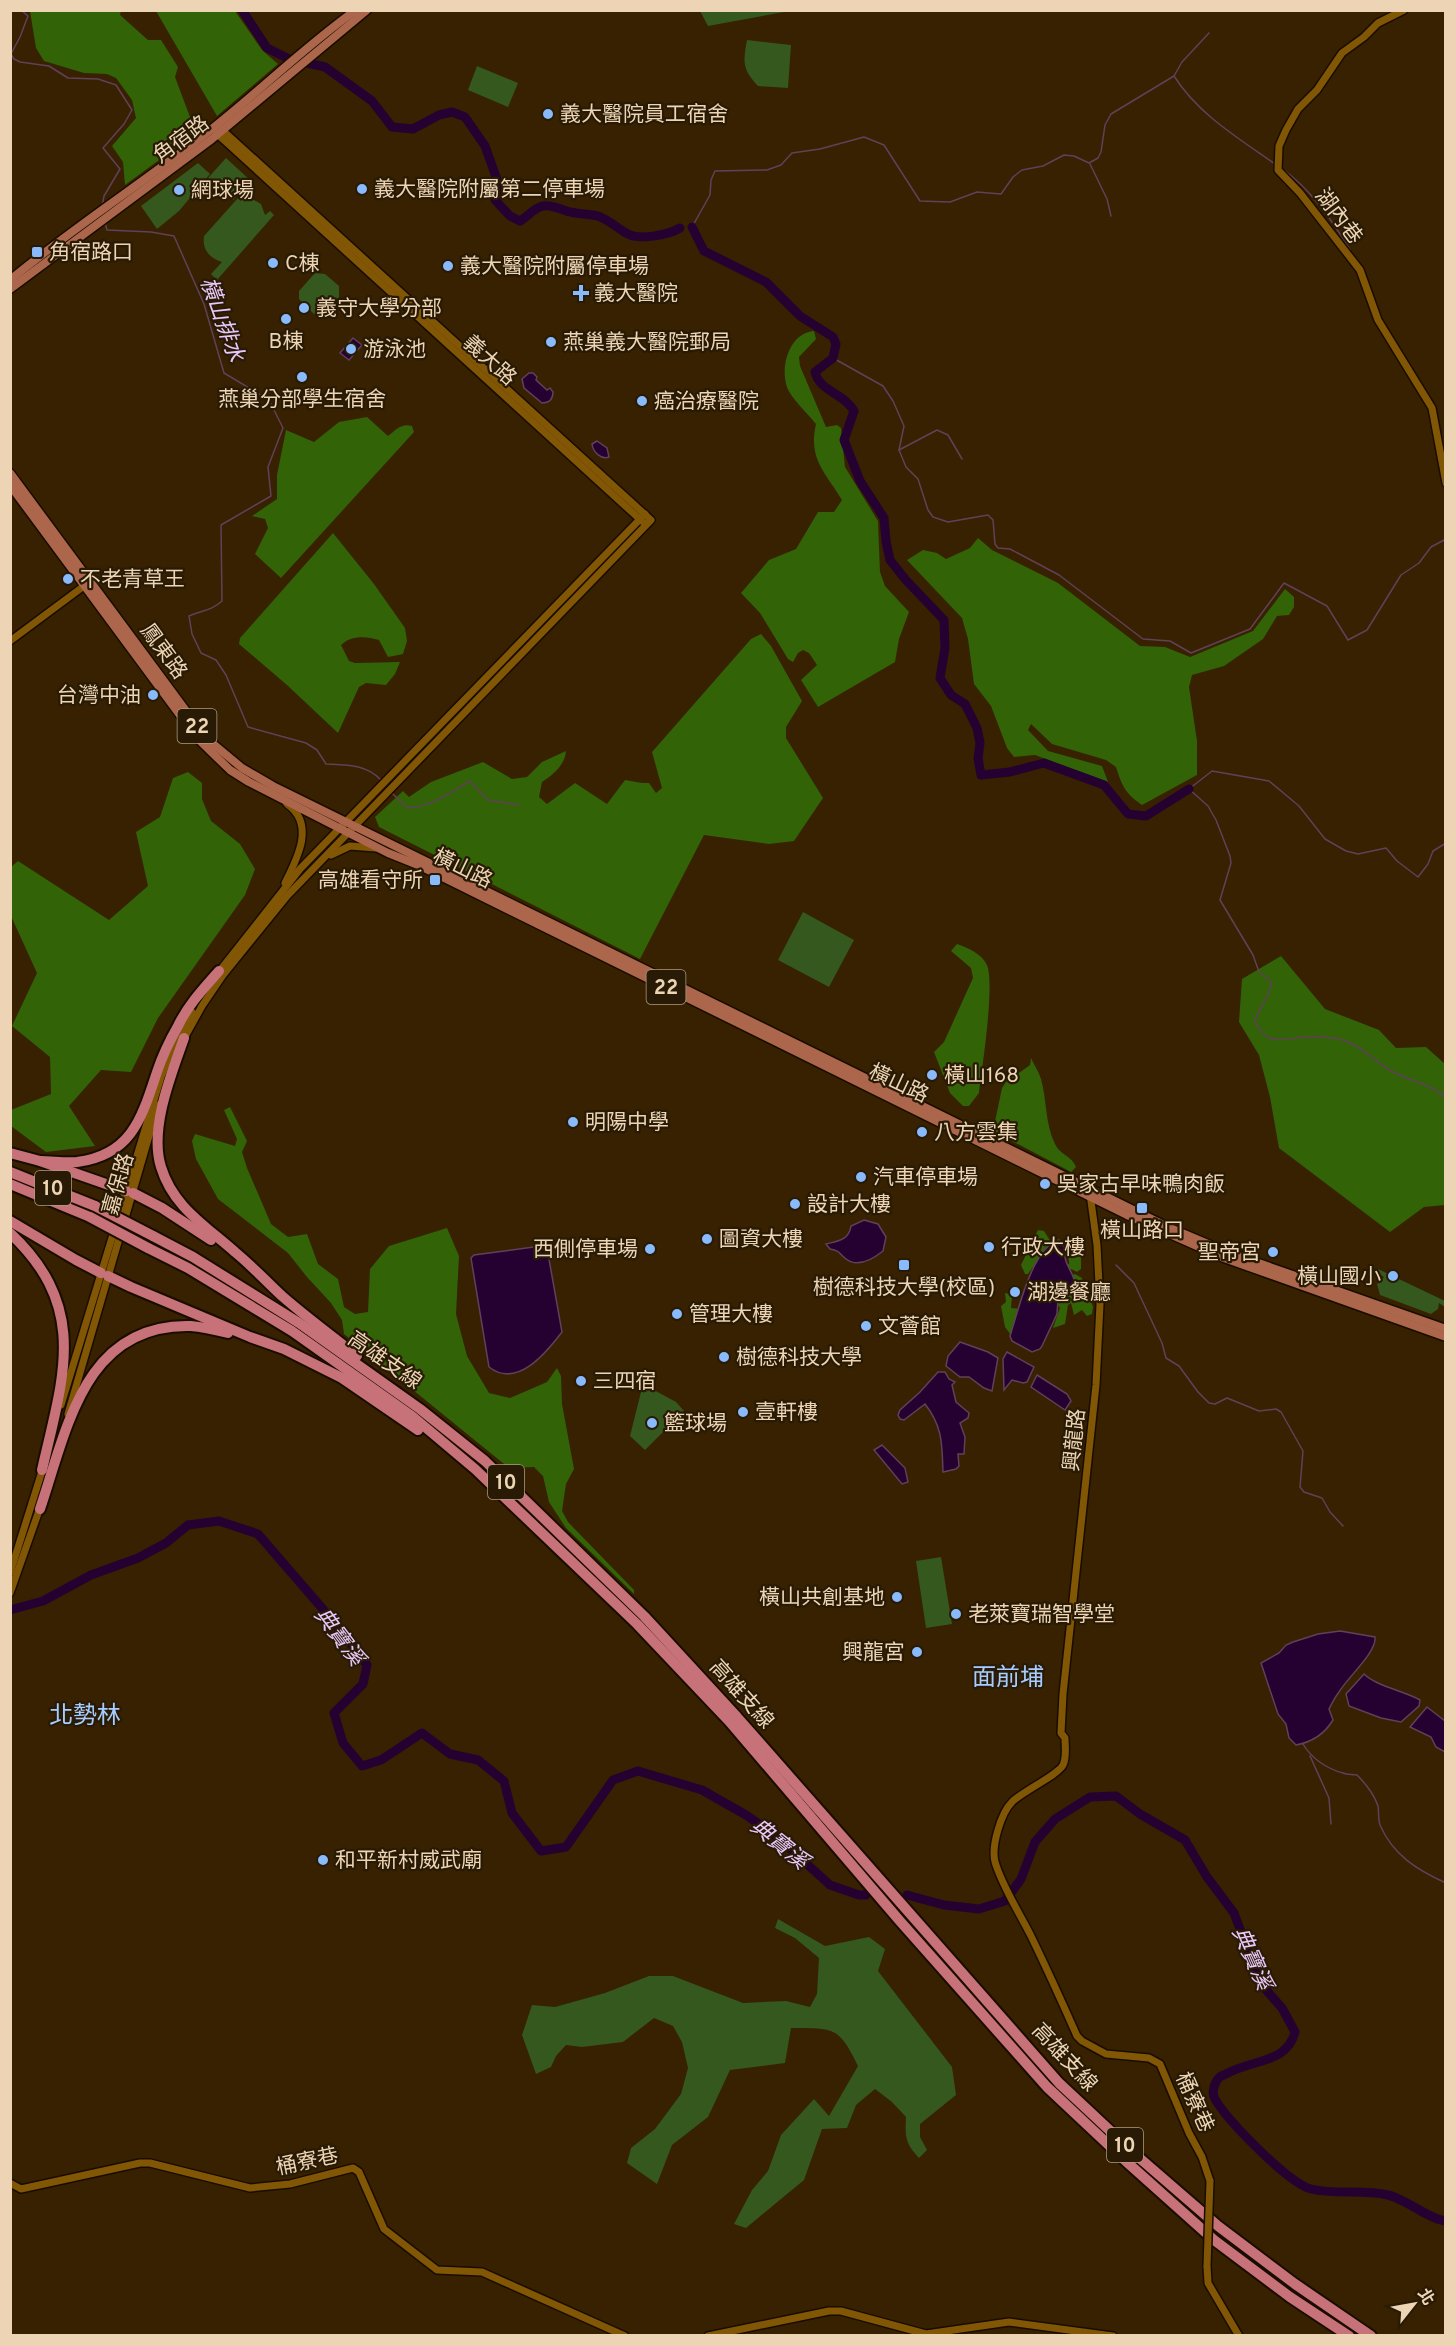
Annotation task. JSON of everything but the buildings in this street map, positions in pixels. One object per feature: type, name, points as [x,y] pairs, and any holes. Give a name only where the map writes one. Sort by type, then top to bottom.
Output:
[{"type":"highway","points":[[40,1161],[89,1160],[111,1150],[129,1135],[143,1114],[158,1070],[178,1025],[192,1002],[219,971]]},
{"type":"highway","points":[[184,1038],[172,1072],[158,1135],[160,1167],[168,1185],[185,1209],[274,1287],[438,1424]]},
{"type":"highway","points":[[10,1153],[40,1161],[146,1198],[200,1233],[274,1287]]},
{"type":"highway","name":"高雄支線","points":[[10,1172],[95,1206],[193,1257],[299,1323],[485,1461],[644,1616],[805,1793],[1059,2083],[1136,2155],[1218,2226],[1371,2336]]},
{"type":"highway","name":"高雄支線","points":[[10,1184],[90,1217],[188,1268],[292,1331],[412,1416],[463,1458],[637,1624],[729,1721],[899,1920],[1047,2087],[1214,2240],[1290,2297],[1349,2336]]},
{"type":"highway","points":[[10,1221],[76,1260],[131,1287],[249,1337],[284,1349],[342,1378],[463,1458]]},
{"type":"highway","points":[[10,1233],[29,1252],[50,1285],[61,1317],[64,1338],[65,1356],[60,1394],[42,1470]]},
{"type":"highway","points":[[40,1509],[77,1400],[107,1355],[133,1338],[165,1329],[193,1326],[249,1337]]},
{"type":"main road","name":"角宿路","points":[[219,130],[302,53],[356,10]]},
{"type":"main road","name":"角宿路","points":[[10,280],[219,130],[367,10]]},
{"type":"main road","name":"角宿路","points":[[10,289],[97,218]]},
{"type":"main road","name":"鳳東路","points":[[10,474],[87,583]]},
{"type":"main road","name":"鳳東路","points":[[10,485],[158,678],[207,750],[225,766],[272,795],[344,830]]},
{"type":"main road","name":"鳳東路","points":[[177,704],[206,738],[242,768],[273,786],[352,823]]},
{"type":"main road","name":"橫山路","points":[[352,823],[1090,1193],[1227,1252],[1446,1329]]},
{"type":"main road","name":"橫山路","points":[[344,830],[1224,1258],[1446,1337]]},
{"type":"street","name":"湖內巷","points":[[1404,10],[1378,23],[1342,53],[1317,90],[1298,109],[1286,130],[1279,146],[1278,170],[1300,193],[1360,270],[1378,320],[1432,408],[1446,483]]},
{"type":"street","name":"義大路","points":[[219,130],[644,520],[344,830]]},
{"type":"street","points":[[10,642],[87,583]]},
{"type":"street","points":[[272,795],[294,811],[303,832],[300,851],[279,894]]},
{"type":"street","name":"嘉保路","points":[[10,1573],[129,1192],[161,1095],[184,1038],[223,975],[344,830]]},
{"type":"street","name":"嘉保路","points":[[129,1192],[151,1108],[173,1047],[189,1016],[219,971],[279,894],[344,830]]},
{"type":"street","points":[[315,867],[335,852],[350,846],[369,847],[388,853]]},
{"type":"street","name":"興龍路","points":[[1017,1911],[1005,1886],[995,1856],[1002,1816],[1014,1800],[1062,1766],[1065,1742],[1061,1733],[1064,1694],[1096,1385],[1100,1304],[1097,1245],[1090,1193]]},
{"type":"street","name":"嘉保路","points":[[10,1593],[40,1509],[104,1274]]},
{"type":"street","name":"桶寮巷","points":[[1017,1911],[1059,1994],[1077,2036],[1106,2054],[1149,2058],[1160,2064],[1189,2133],[1202,2157],[1210,2181],[1208,2283],[1239,2336]]},
{"type":"street","name":"桶寮巷","points":[[10,2183],[21,2189],[150,2163],[250,2188],[290,2184],[353,2168],[359,2172],[384,2229],[437,2270],[482,2272],[625,2336]]},
{"type":"street","points":[[708,2336],[829,2311],[926,2334],[1009,2322],[1113,2336]]},
{"type":"green space","points":[[30,11],[121,11],[120,15],[148,40],[161,40],[178,67],[175,77],[196,133],[125,185],[123,162],[112,146],[136,118],[132,100],[116,78],[107,74],[84,73],[44,61],[36,48]]},
{"type":"green space","points":[[156,11],[235,11],[262,50],[278,64],[217,116]]},
{"type":"green space","points":[[700,11],[790,11],[708,26]]},
{"type":"green space","points":[[747,40],[791,45],[788,88],[758,86],[746,70]]},
{"type":"green space","points":[[477,66],[518,83],[508,107],[468,90]]},
{"type":"green space","points":[[226,158],[250,180],[233,200],[208,178]]},
{"type":"green space","name":"網球場","points":[[198,163],[210,174],[179,211],[157,229],[141,206]]},
{"type":"green space","points":[[247,196],[261,204],[265,215],[270,211],[274,215],[217,280],[211,274],[222,262],[207,252],[204,236],[238,198]]},
{"type":"green space","points":[[315,273],[325,274],[339,286],[339,297],[324,314],[314,314],[299,299],[299,291]]},
{"type":"green space","points":[[814,331],[816,339],[799,357],[800,366],[826,427],[837,425],[841,428],[845,467],[878,521],[880,572],[885,586],[909,612],[899,639],[895,662],[818,707],[801,680],[817,665],[809,653],[803,650],[798,653],[793,662],[788,659],[760,613],[741,593],[769,560],[796,549],[818,512],[834,512],[842,500],[816,456],[814,436],[816,424],[792,396],[785,379],[788,352],[798,338]]},
{"type":"green space","points":[[367,417],[388,436],[405,425],[412,426],[414,432],[281,578],[255,554],[268,528],[265,519],[252,516],[277,499],[277,475],[286,430],[314,442],[339,422]]},
{"type":"green space","points":[[333,533],[374,584],[405,628],[407,641],[403,654],[388,657],[379,640],[354,638],[341,645],[349,661],[355,663],[400,662],[395,674],[386,685],[366,683],[359,687],[338,733],[239,644],[240,638]]},
{"type":"green space","points":[[978,538],[992,550],[1058,583],[1140,646],[1165,647],[1190,657],[1253,631],[1285,589],[1294,597],[1294,607],[1289,615],[1277,616],[1263,639],[1224,666],[1192,675],[1189,687],[1197,741],[1197,775],[1142,805],[1125,789],[1116,767],[1106,760],[1052,744],[1031,724],[1028,730],[1048,751],[1102,766],[1108,782],[1035,755],[1014,757],[1007,748],[991,706],[974,684],[968,639],[962,618],[907,560],[923,550],[937,553],[946,559],[970,548]]},
{"type":"green space","points":[[761,634],[771,646],[802,701],[786,727],[786,738],[823,798],[794,841],[769,844],[704,835],[640,959],[379,827],[375,817],[403,791],[409,797],[431,782],[483,762],[512,779],[527,777],[542,762],[566,751],[561,765],[542,782],[539,797],[547,804],[575,783],[607,804],[625,780],[649,783],[656,793],[662,788],[652,752],[751,639]]},
{"type":"green space","points":[[188,772],[202,783],[202,799],[211,821],[240,844],[255,869],[245,895],[158,1018],[131,1072],[101,1070],[69,1106],[95,1146],[46,1152],[11,1126],[11,1110],[51,1094],[50,1057],[12,1026],[37,973],[11,916],[11,867],[18,861],[109,920],[148,886],[136,832],[160,817],[173,778]]},
{"type":"green space","points":[[803,912],[854,940],[829,987],[778,960]]},
{"type":"green space","points":[[957,944],[978,954],[987,965],[989,975],[987,1027],[979,1093],[969,1106],[963,1106],[950,1093],[934,1052],[944,1042],[973,978],[971,968],[951,951]]},
{"type":"green space","points":[[1281,956],[1325,1009],[1379,1030],[1396,1048],[1426,1047],[1445,1064],[1445,1205],[1424,1207],[1390,1232],[1279,1148],[1270,1097],[1259,1055],[1239,1022],[1242,979]]},
{"type":"green space","points":[[1031,1058],[1041,1079],[1052,1136],[1057,1148],[1072,1160],[1076,1167],[1071,1172],[993,1131],[1002,1088],[1006,1082],[1030,1065]]},
{"type":"green space","points":[[230,1107],[247,1141],[242,1152],[271,1224],[288,1237],[307,1234],[318,1264],[338,1279],[344,1307],[355,1314],[368,1312],[370,1269],[389,1246],[447,1228],[459,1256],[456,1314],[467,1356],[489,1393],[510,1398],[547,1382],[557,1368],[561,1376],[562,1404],[574,1469],[566,1484],[562,1511],[568,1522],[634,1590],[634,1594],[566,1528],[549,1502],[543,1476],[534,1467],[509,1468],[344,1334],[342,1320],[331,1303],[288,1253],[218,1199],[196,1159],[192,1141],[195,1134],[235,1146],[237,1139],[224,1110]]},
{"type":"green space","points":[[1038,1230],[1044,1231],[1051,1242],[1028,1274],[1025,1274],[1021,1265]]},
{"type":"green space","points":[[1075,1247],[1081,1254],[1081,1269],[1077,1272],[1071,1269],[1069,1271],[1064,1266],[1069,1264],[1068,1251]]},
{"type":"green space","points":[[1378,1269],[1445,1301],[1445,1307],[1439,1303],[1438,1309],[1431,1314],[1380,1295],[1377,1284],[1384,1277],[1376,1273]]},
{"type":"green space","points":[[1075,1274],[1082,1278],[1085,1299],[1087,1302],[1091,1301],[1093,1307],[1092,1314],[1087,1316],[1082,1310],[1074,1315],[1071,1303],[1068,1305],[1065,1324],[1053,1328],[1060,1308],[1058,1305],[1060,1295],[1072,1288],[1072,1275]]},
{"type":"green space","points":[[1005,1293],[1012,1295],[1011,1308],[1020,1309],[1013,1338],[1005,1327],[1001,1306],[1006,1302]]},
{"type":"green space","name":"籃球場","points":[[643,1384],[676,1402],[684,1411],[645,1450],[630,1436]]},
{"type":"green space","points":[[941,1557],[952,1624],[926,1628],[916,1561]]},
{"type":"green space","points":[[778,1919],[825,1946],[869,1937],[885,1949],[878,1971],[952,2067],[956,2095],[920,2124],[920,2137],[927,2150],[919,2158],[907,2139],[906,2117],[875,2089],[856,2105],[847,2128],[822,2129],[804,2180],[746,2228],[734,2224],[752,2190],[768,2171],[781,2135],[814,2099],[829,2116],[858,2066],[839,2036],[826,2030],[791,2028],[785,2063],[730,2070],[708,2117],[672,2145],[657,2184],[627,2163],[631,2148],[655,2129],[681,2094],[688,2068],[682,2042],[673,2026],[654,2018],[623,2042],[582,2047],[566,2045],[556,2056],[551,2067],[536,2074],[522,2035],[532,2005],[555,2007],[605,1993],[649,1976],[673,1976],[743,2003],[786,2001],[810,2007],[817,1994],[819,1958],[795,1938],[775,1928]]},
{"type":"shaded area","name":"游泳池","points":[[353,338],[362,345],[349,360],[340,353]]},
{"type":"shaded area","points":[[529,373],[533,373],[537,377],[536,380],[547,390],[550,388],[553,392],[549,401],[542,403],[524,388],[522,379]]},
{"type":"shaded area","points":[[597,441],[607,448],[609,457],[600,456],[596,452],[592,444]]},
{"type":"shaded area","points":[[864,1220],[878,1224],[886,1237],[883,1251],[875,1257],[860,1263],[851,1262],[826,1244],[842,1239],[848,1234],[851,1226]]},
{"type":"shaded area","points":[[1059,1240],[1066,1249],[1065,1259],[1075,1285],[1058,1299],[1057,1314],[1042,1346],[1032,1352],[1012,1341],[1010,1336],[1034,1267],[1049,1245]]},
{"type":"shaded area","points":[[541,1246],[547,1248],[562,1332],[530,1366],[510,1374],[500,1373],[489,1367],[471,1258],[474,1255]]},
{"type":"shaded area","points":[[960,1342],[998,1358],[992,1391],[969,1377],[960,1377],[946,1366],[948,1356]]},
{"type":"shaded area","points":[[1007,1352],[1034,1367],[1027,1382],[1012,1380],[1004,1390],[1003,1359]]},
{"type":"shaded area","points":[[938,1372],[945,1372],[949,1379],[955,1382],[952,1385],[956,1402],[969,1413],[968,1418],[960,1423],[965,1437],[964,1454],[958,1454],[959,1466],[943,1472],[942,1445],[938,1429],[925,1404],[904,1420],[898,1415],[900,1410]]},
{"type":"shaded area","points":[[1037,1375],[1067,1394],[1071,1401],[1065,1410],[1031,1387]]},
{"type":"shaded area","points":[[882,1445],[905,1468],[908,1482],[902,1484],[874,1450]]},
{"type":"shaded area","points":[[1340,1631],[1375,1637],[1374,1643],[1367,1657],[1332,1702],[1329,1709],[1333,1720],[1326,1730],[1307,1742],[1296,1745],[1289,1738],[1286,1724],[1278,1714],[1261,1663],[1293,1642],[1318,1634]]},
{"type":"shaded area","points":[[1364,1674],[1376,1682],[1420,1700],[1419,1706],[1401,1722],[1381,1718],[1349,1706],[1346,1694]]},
{"type":"shaded area","points":[[1427,1707],[1445,1721],[1445,1752],[1436,1747],[1431,1737],[1410,1727]]},
{"type":"waterway","name":"橫山排水","points":[[21,10],[28,16],[11,54],[14,59],[49,66],[68,78],[98,79],[116,85],[132,110],[124,124],[103,148],[120,169],[104,196],[102,207]]},
{"type":"waterway","points":[[242,10],[267,48],[289,59],[325,67],[372,101],[392,127],[413,129],[439,115],[452,112],[465,117],[485,146],[499,185],[495,200],[510,216],[520,221],[537,208],[553,206],[570,212],[598,216],[626,233],[638,237],[661,235],[680,228]]},
{"type":"waterway","points":[[692,227],[710,195],[711,180],[715,171],[767,170],[781,165],[792,153],[820,149],[864,137],[884,145],[920,201],[950,202],[977,192],[1001,194],[1013,177],[1022,170],[1043,166],[1064,155],[1074,156],[1089,163],[1098,158],[1101,152],[1105,125],[1111,114],[1174,76],[1182,62],[1209,33]]},
{"type":"waterway","points":[[1174,76],[1207,114],[1275,164]]},
{"type":"waterway","points":[[1090,164],[1107,199],[1111,216]]},
{"type":"waterway","points":[[1281,168],[1320,205],[1350,250]]},
{"type":"waterway","name":"橫山排水","points":[[105,223],[107,230],[151,232],[174,236],[204,304],[224,373],[269,400],[283,428],[268,467],[271,496],[221,525],[222,601],[210,609],[189,616],[192,634],[201,653],[216,660],[226,675],[248,727],[306,743],[317,750],[326,764],[362,768],[381,780]]},
{"type":"waterway","points":[[692,227],[704,251],[766,282],[800,316],[833,337],[836,344],[833,358],[815,372],[822,384],[850,405],[854,411],[844,440],[860,481],[884,518],[890,560],[944,620],[945,648],[940,678],[951,695],[965,704],[977,728],[981,775],[1010,772],[1044,763],[1104,785],[1128,814],[1146,816],[1189,789]]},
{"type":"waterway","points":[[833,358],[883,386],[893,401],[904,426],[899,450],[906,467],[918,479],[928,510],[933,517],[948,522],[988,515],[993,520],[995,544],[998,548],[1010,549],[1059,575],[1143,639],[1170,641],[1191,653],[1250,629],[1284,583],[1327,606],[1348,640],[1367,630],[1401,575],[1419,563],[1431,547],[1446,539]]},
{"type":"waterway","points":[[899,450],[937,430],[948,435],[962,459]]},
{"type":"waterway","points":[[1446,843],[1433,851],[1428,864],[1418,877],[1397,861],[1386,848],[1358,854],[1346,851],[1325,839],[1299,806],[1269,781],[1212,771],[1189,789],[1208,806],[1230,856],[1231,863],[1220,900],[1253,955],[1259,972],[1271,981],[1269,992],[1255,1021],[1263,1033],[1277,1040],[1314,1036],[1349,1042],[1388,1069],[1432,1088],[1446,1098]]},
{"type":"waterway","name":"橫山排水","points":[[392,793],[407,808],[415,807],[440,799],[470,781],[488,800],[519,805]]},
{"type":"waterway","points":[[1116,1265],[1134,1283],[1162,1343],[1166,1358],[1179,1366],[1209,1403],[1215,1404],[1227,1398],[1259,1411],[1276,1409],[1281,1412],[1303,1451],[1300,1487],[1304,1492],[1322,1498],[1330,1512],[1343,1526]]},
{"type":"waterway","name":"典寶溪","points":[[10,1610],[43,1601],[91,1575],[138,1558],[166,1543],[188,1525],[219,1521],[258,1534],[322,1608],[367,1665],[363,1684],[334,1713],[343,1743],[362,1766],[381,1760],[422,1733],[450,1754],[478,1760],[504,1781],[512,1813],[541,1851],[566,1847],[613,1780],[638,1771],[702,1790],[746,1815],[776,1836],[830,1885],[859,1895],[866,1895]]},
{"type":"waterway","points":[[1303,1744],[1310,1754],[1325,1766],[1345,1774],[1357,1775],[1374,1797],[1378,1806],[1380,1825],[1392,1845],[1416,1867],[1446,1883]]},
{"type":"waterway","points":[[1310,1756],[1329,1798],[1331,1824]]},
{"type":"waterway","name":"典寶溪","points":[[907,1895],[944,1905],[979,1909],[1005,1901],[1021,1879],[1035,1842],[1055,1819],[1090,1797],[1116,1796],[1140,1814],[1185,1840],[1207,1877],[1234,1913],[1260,1983],[1282,2008],[1295,2032],[1291,2042],[1277,2055],[1236,2069],[1217,2080],[1213,2093],[1222,2109],[1259,2150],[1301,2184],[1320,2191],[1369,2192],[1388,2195],[1446,2221]]},
{"type":"waterway","name":"典寶溪","points":[[899,1895],[907,1895]]},
{"type":"place","name":"義大醫院員工宿舍","points":[[548,114]]},
{"type":"place","name":"義大醫院附屬第二停車場","points":[[362,189]]},
{"type":"place","name":"網球場","points":[[179,190]]},
{"type":"place","name":"角宿路口","points":[[37,252]]},
{"type":"place","name":"C棟","points":[[273,263]]},
{"type":"place","name":"義大醫院附屬停車場","points":[[448,266]]},
{"type":"place","name":"義大醫院","points":[[581,293]]},
{"type":"place","name":"義守大學分部","points":[[304,308]]},
{"type":"place","name":"B棟","points":[[286,319]]},
{"type":"place","name":"燕巢義大醫院郵局","points":[[551,342]]},
{"type":"place","name":"游泳池","points":[[351,349]]},
{"type":"place","name":"燕巢分部學生宿舍","points":[[302,377]]},
{"type":"place","name":"癌治療醫院","points":[[642,401]]},
{"type":"place","name":"不老青草王","points":[[68,579]]},
{"type":"place","name":"台灣中油","points":[[153,695]]},
{"type":"place","name":"高雄看守所","points":[[435,880]]},
{"type":"place","name":"橫山168","points":[[932,1075]]},
{"type":"place","name":"明陽中學","points":[[573,1122]]},
{"type":"place","name":"八方雲集","points":[[922,1132]]},
{"type":"place","name":"汽車停車場","points":[[861,1177]]},
{"type":"place","name":"吳家古早味鴨肉飯","points":[[1045,1184]]},
{"type":"place","name":"設計大樓","points":[[795,1204]]},
{"type":"place","name":"橫山路口","points":[[1142,1208]]},
{"type":"place","name":"圖資大樓","points":[[707,1239]]},
{"type":"place","name":"行政大樓","points":[[989,1247]]},
{"type":"place","name":"西側停車場","points":[[650,1249]]},
{"type":"place","name":"聖帝宮","points":[[1273,1252]]},
{"type":"place","name":"樹德科技大學(校區)","points":[[904,1265]]},
{"type":"place","name":"橫山國小","points":[[1393,1276]]},
{"type":"place","name":"湖邊餐廳","points":[[1015,1292]]},
{"type":"place","name":"管理大樓","points":[[677,1314]]},
{"type":"place","name":"文薈館","points":[[866,1326]]},
{"type":"place","name":"樹德科技大學","points":[[724,1357]]},
{"type":"place","name":"三四宿","points":[[581,1381]]},
{"type":"place","name":"壹軒樓","points":[[743,1412]]},
{"type":"place","name":"籃球場","points":[[652,1423]]},
{"type":"place","name":"橫山共創基地","points":[[897,1597]]},
{"type":"place","name":"老萊寶瑞智學堂","points":[[956,1614]]},
{"type":"place","name":"興龍宮","points":[[917,1652]]},
{"type":"place","name":"和平新村威武廟","points":[[323,1860]]},
{"type":"district","name":"面前埔","points":[[1008,1677]]},
{"type":"district","name":"北勢林","points":[[85,1715]]}]
